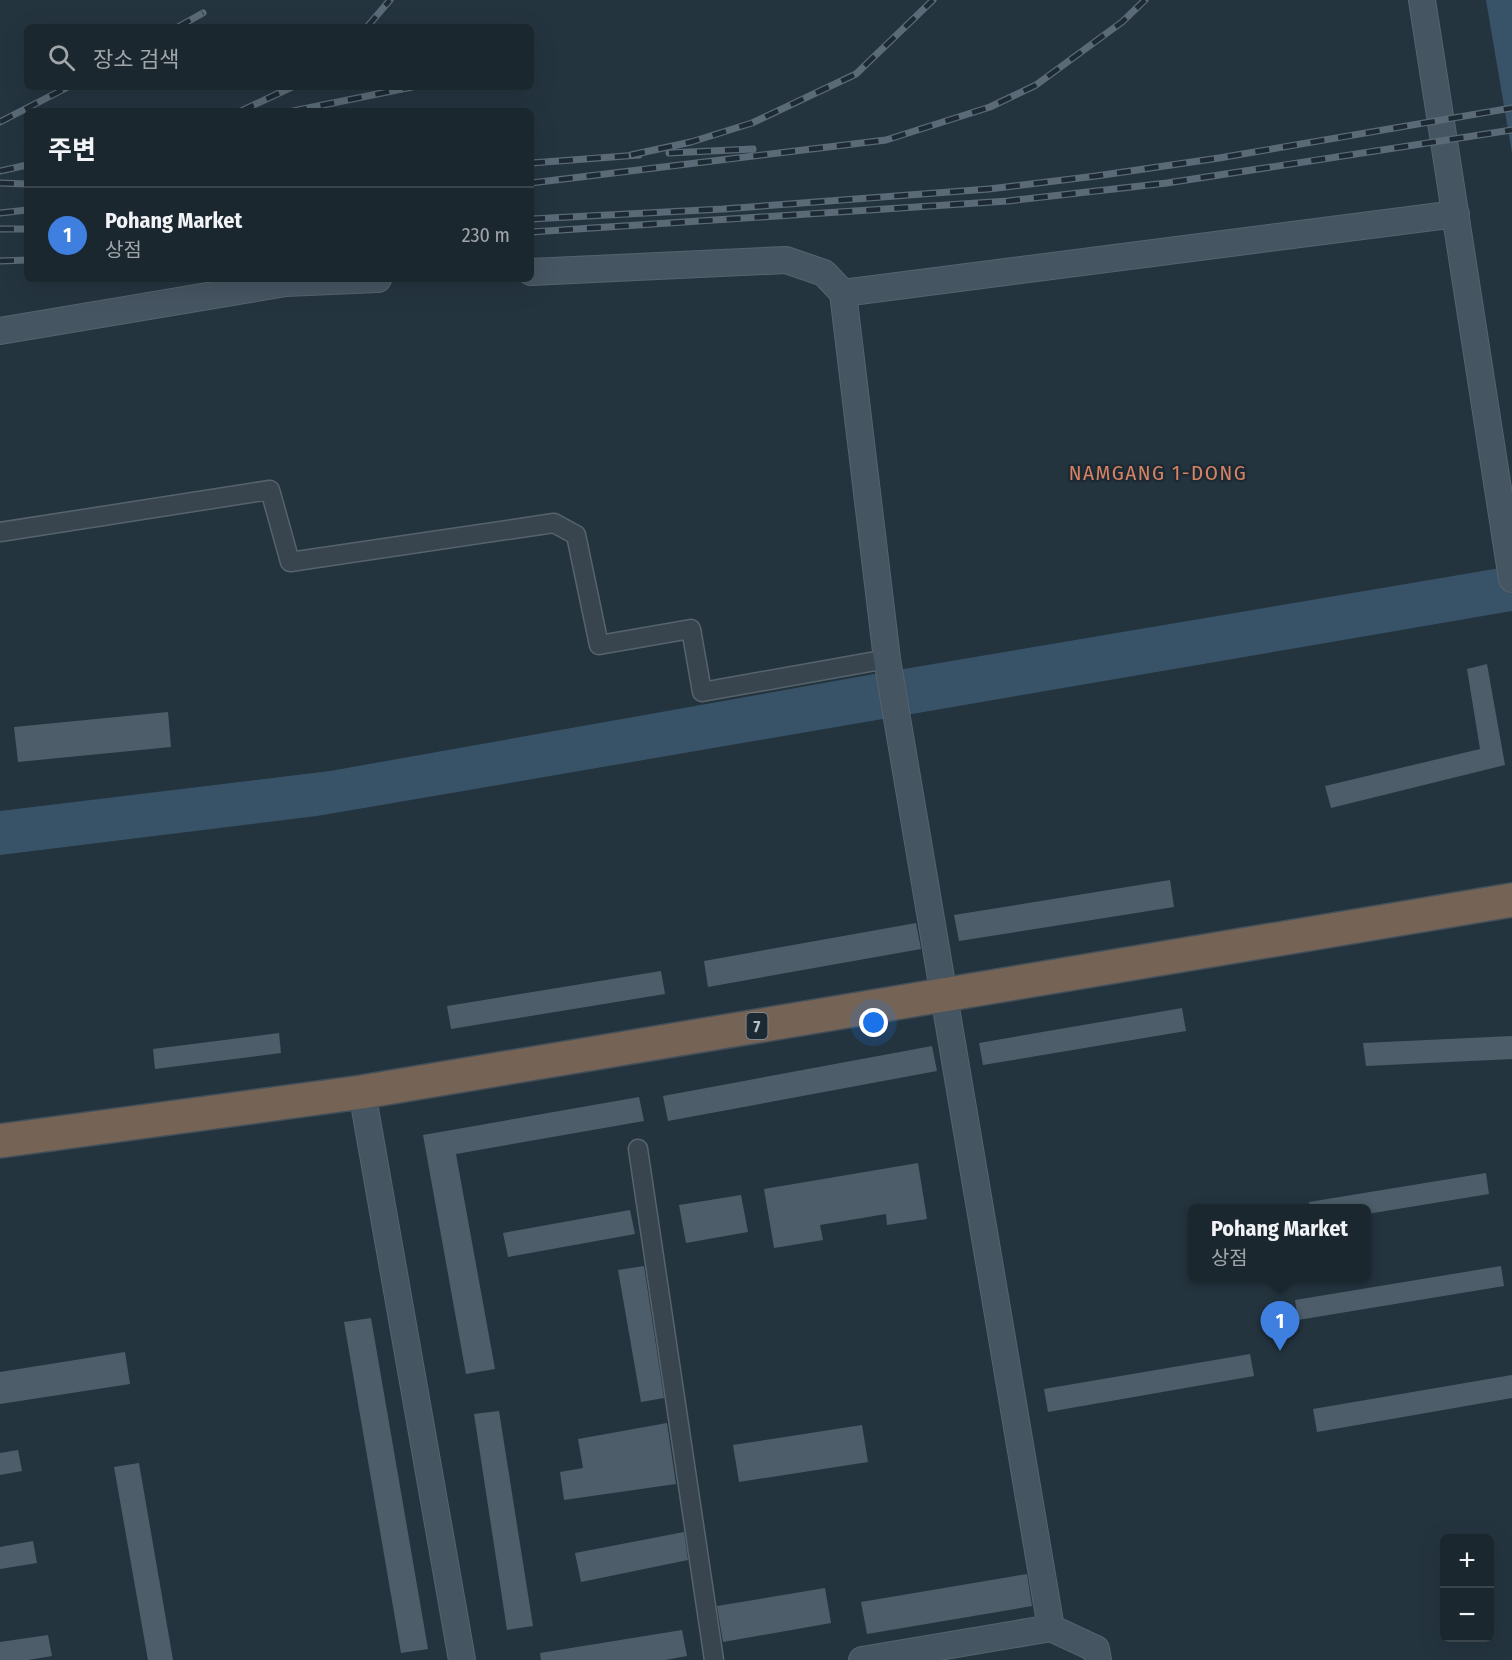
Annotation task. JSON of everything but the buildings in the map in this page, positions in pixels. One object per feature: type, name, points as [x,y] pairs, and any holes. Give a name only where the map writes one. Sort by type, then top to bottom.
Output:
[{"type":"highway","name":"7","points":[[0,1141],[362,1092],[1512,900]]},
{"type":"street","points":[[1422,0],[1510,568]]},
{"type":"street","points":[[843,293],[1456,214]]},
{"type":"street","points":[[534,272],[786,260],[824,273],[843,293],[887,659],[897,724],[1051,1628]]},
{"type":"street","points":[[0,331],[286,283],[309,282]]},
{"type":"street","points":[[0,532],[270,490],[290,562],[554,523],[576,535],[599,645],[691,629],[702,692],[887,659]]},
{"type":"street","points":[[362,1092],[462,1660]]},
{"type":"street","points":[[638,1149],[714,1660]]},
{"type":"street","points":[[862,1660],[1051,1628],[1096,1649],[1098,1660]]},
{"type":"water","points":[[1486,0],[1512,0],[1512,153]]},
{"type":"water","points":[[1512,566],[1512,611],[317,816],[0,855],[0,811],[330,771],[880,673]]},
{"type":"railway","points":[[370,24],[390,0]]},
{"type":"railway","points":[[631,155],[691,142],[752,123],[856,74],[933,0]]},
{"type":"railway","points":[[534,183],[886,140],[990,107],[1036,85],[1122,22],[1145,0]]},
{"type":"railway","points":[[183,24],[203,13]]},
{"type":"railway","points":[[27,108],[62,90]]},
{"type":"railway","points":[[247,108],[286,90]]},
{"type":"railway","points":[[308,108],[397,90]]},
{"type":"railway","points":[[534,219],[723,209],[989,189],[1219,158],[1512,108]]},
{"type":"railway","points":[[0,122],[24,110]]},
{"type":"railway","points":[[534,232],[1008,201],[1167,183],[1512,130]]},
{"type":"railway","points":[[669,153],[753,149]]},
{"type":"railway","points":[[534,163],[639,155]]},
{"type":"railway","points":[[0,171],[24,166]]},
{"type":"railway","points":[[0,183],[24,184]]},
{"type":"railway","points":[[0,213],[24,210]]},
{"type":"railway","points":[[0,229],[24,229]]},
{"type":"railway","points":[[0,261],[24,260]]},
{"type":"place","name":"Pohang Market","points":[[1280,1351]]},
{"type":"district","name":"NAMGANG 1-DONG","points":[[1158,473]]}]
